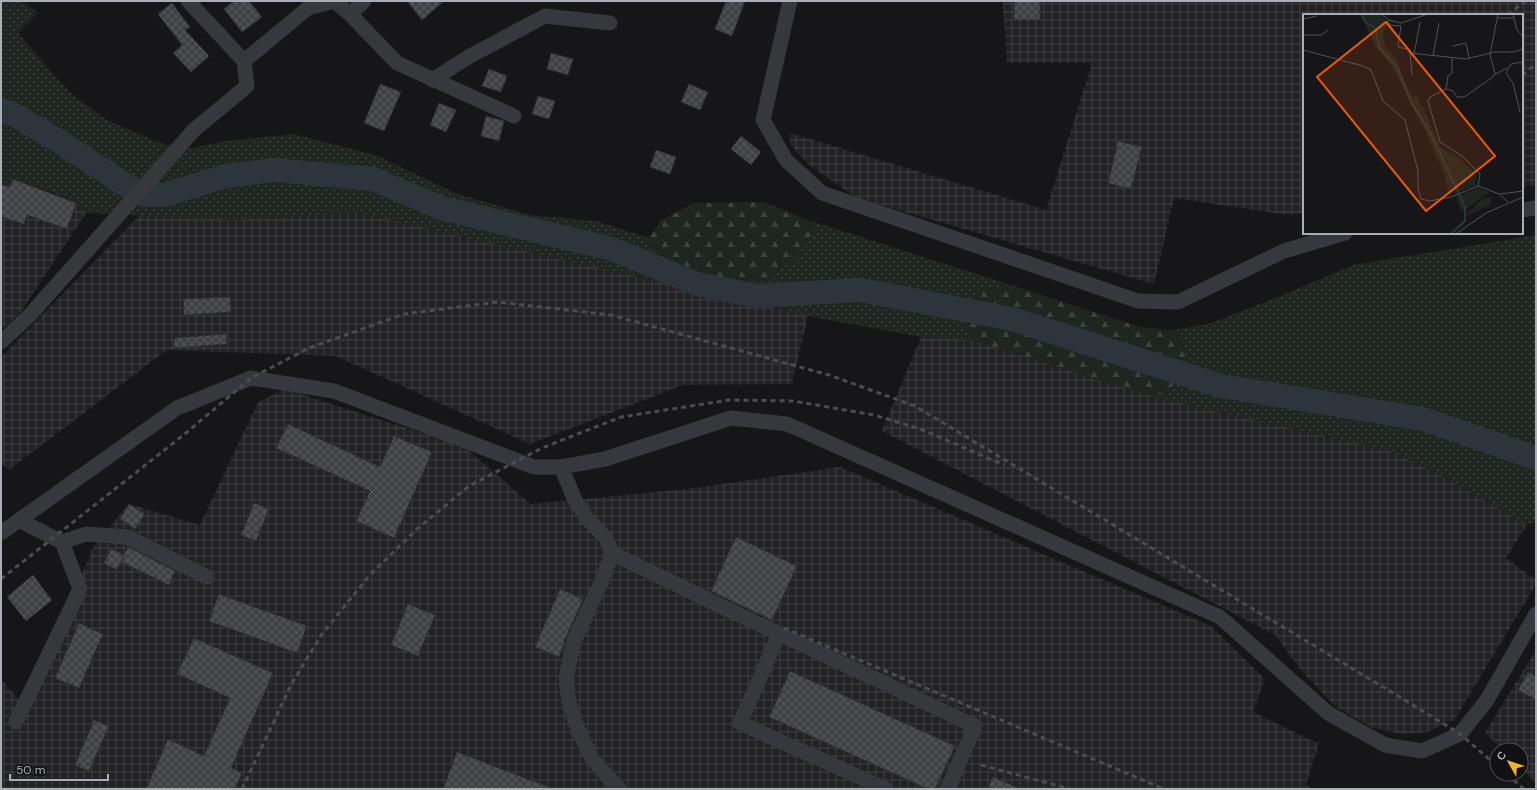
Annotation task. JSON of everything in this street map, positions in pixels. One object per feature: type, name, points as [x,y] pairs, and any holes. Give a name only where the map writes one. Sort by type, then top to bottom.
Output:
[{"type":"street","points":[[1,342],[30,315],[194,130],[247,86],[244,61],[188,1]]},
{"type":"street","points":[[244,61],[308,8],[334,1],[350,14],[397,63],[514,116]]},
{"type":"street","points":[[350,14],[364,1]]},
{"type":"street","points":[[790,1],[763,120],[786,160],[822,193],[1138,301],[1178,302],[1284,251],[1342,234]]},
{"type":"street","points":[[432,80],[470,56],[545,16],[610,23]]},
{"type":"street","points":[[1523,210],[1536,208]]},
{"type":"street","points":[[1,533],[177,408],[251,378],[334,391],[534,467],[562,467],[605,459],[731,418],[787,424],[1220,617],[1328,713],[1385,745],[1422,751],[1460,734],[1487,700],[1536,614]]},
{"type":"street","points":[[562,467],[574,498],[585,516],[606,538],[612,553],[602,581],[574,641],[566,678],[569,702],[577,727],[593,760],[619,789]]},
{"type":"street","points":[[16,722],[80,589],[62,542],[19,520]]},
{"type":"street","points":[[62,542],[86,534],[127,537],[207,577]]},
{"type":"street","points":[[612,553],[975,726],[948,789]]},
{"type":"street","points":[[780,634],[740,723],[886,789]]},
{"type":"shaded area","points":[[1003,1],[1536,1],[1536,185],[1523,187],[1523,14],[1303,14],[1303,213],[1288,215],[1174,198],[1154,284],[857,198],[809,165],[789,143],[790,133],[1046,210],[1092,63],[1007,63]]},
{"type":"shaded area","points":[[13,179],[76,203],[86,213],[20,313],[1,330],[1,184]]},
{"type":"shaded area","points":[[356,212],[808,316],[792,384],[683,385],[530,444],[336,356],[167,350],[10,469],[1,464],[1,357],[140,215],[235,220]]},
{"type":"shaded area","points":[[921,337],[972,340],[1154,397],[1391,451],[1449,479],[1527,525],[1506,558],[1536,580],[1536,584],[1455,719],[1428,732],[1402,734],[1371,727],[1336,707],[1303,673],[1275,635],[882,431]]},
{"type":"shaded area","points":[[285,389],[463,446],[531,504],[687,489],[840,467],[1211,626],[1265,679],[1253,712],[1319,744],[1306,784],[1311,789],[1,789],[1,679],[29,710],[93,547],[129,504],[200,525],[258,402]]},
{"type":"shaded area","points":[[1536,650],[1536,783],[1529,776],[1529,742],[1495,742],[1485,733]]},
{"type":"green space","points":[[1,1],[22,1],[38,13],[18,33],[69,92],[105,119],[155,141],[187,149],[225,141],[294,134],[378,156],[455,193],[530,215],[596,221],[649,238],[651,247],[813,231],[808,220],[1008,284],[980,292],[962,328],[972,340],[921,337],[808,316],[356,212],[235,220],[86,213],[79,206],[61,196],[13,179],[10,187],[1,184]]},
{"type":"green space","points":[[763,202],[808,220],[813,231],[804,247],[792,261],[777,272],[761,280],[739,282],[696,276],[663,262],[652,248],[649,238],[661,220],[695,203]]},
{"type":"green space","points":[[1536,235],[1536,522],[1527,525],[1449,479],[1391,451],[1154,397],[1180,380],[1184,345],[1173,330],[1211,323],[1278,297],[1353,265]]},
{"type":"green space","points":[[1008,284],[1140,327],[1173,330],[1185,353],[1186,366],[1184,372],[1175,384],[1154,397],[972,340],[962,328],[964,309],[980,292]]},
{"type":"building","points":[[234,1],[249,1],[262,17],[242,32],[224,9]]},
{"type":"building","points":[[407,1],[444,1],[422,20]]},
{"type":"building","points":[[726,1],[745,1],[732,36],[715,29]]},
{"type":"building","points":[[1014,1],[1040,1],[1040,20],[1014,20]]},
{"type":"building","points":[[172,3],[190,27],[185,30],[209,56],[191,72],[173,53],[182,45],[158,14]]},
{"type":"building","points":[[551,53],[573,59],[568,75],[547,69]]},
{"type":"building","points":[[489,69],[507,76],[501,92],[482,86]]},
{"type":"building","points":[[380,84],[401,92],[384,131],[364,123]]},
{"type":"building","points":[[689,84],[708,92],[700,110],[681,102]]},
{"type":"building","points":[[538,96],[555,101],[549,119],[532,114]]},
{"type":"building","points":[[439,103],[456,110],[446,132],[430,125]]},
{"type":"building","points":[[486,116],[504,121],[499,141],[481,136]]},
{"type":"building","points":[[741,136],[761,152],[751,165],[731,149]]},
{"type":"building","points":[[1118,141],[1142,147],[1131,189],[1108,183]]},
{"type":"building","points":[[656,150],[676,157],[670,174],[650,167]]},
{"type":"building","points":[[13,179],[76,203],[67,229],[27,215],[24,224],[1,217],[1,184],[10,187]]},
{"type":"building","points":[[230,297],[231,312],[184,315],[183,299]]},
{"type":"building","points":[[226,334],[227,344],[174,348],[174,338]]},
{"type":"building","points":[[288,424],[380,467],[394,436],[432,452],[394,538],[356,521],[370,491],[276,448]]},
{"type":"building","points":[[254,503],[269,509],[256,541],[241,535]]},
{"type":"building","points":[[129,504],[145,514],[135,529],[120,519]]},
{"type":"building","points":[[736,537],[797,566],[772,620],[711,591]]},
{"type":"building","points":[[128,547],[175,571],[169,585],[121,562]]},
{"type":"building","points":[[111,549],[124,555],[117,570],[104,563]]},
{"type":"building","points":[[33,575],[52,600],[26,621],[7,597]]},
{"type":"building","points":[[560,589],[583,599],[559,657],[535,647]]},
{"type":"building","points":[[219,594],[307,626],[297,653],[209,621]]},
{"type":"building","points":[[408,604],[435,615],[418,656],[391,645]]},
{"type":"building","points":[[79,623],[103,634],[79,688],[55,678]]},
{"type":"building","points":[[194,638],[273,673],[231,768],[242,773],[235,789],[146,789],[168,739],[204,756],[230,698],[177,674]]},
{"type":"building","points":[[790,671],[955,746],[935,789],[928,789],[769,717]]},
{"type":"building","points":[[1528,672],[1536,677],[1536,700],[1518,690]]},
{"type":"building","points":[[94,720],[109,726],[89,771],[75,765]]},
{"type":"building","points":[[457,752],[551,788],[551,789],[443,789]]},
{"type":"building","points":[[993,777],[1021,789],[988,789]]},
{"type":"waterway","points":[[1,110],[13,114],[57,140],[135,191],[146,195],[165,195],[225,176],[275,170],[373,179],[441,208],[612,249],[697,284],[756,296],[861,290],[1012,319],[1221,386],[1423,419],[1536,458]]},
{"type":"railway","points":[[1509,14],[1525,1]]},
{"type":"railway","points":[[1523,74],[1536,64]]},
{"type":"railway","points":[[1,579],[186,433],[251,378],[309,348],[404,314],[498,302],[611,315],[829,375],[915,406],[1413,705],[1460,734],[1489,759]]},
{"type":"railway","points":[[242,789],[292,683],[322,634],[370,575],[417,529],[469,486],[542,448],[621,417],[729,400],[793,401],[874,415],[923,430],[1004,465]]},
{"type":"railway","points":[[784,628],[1164,789]]},
{"type":"railway","points":[[981,765],[1070,789]]},
{"type":"railway","points":[[1516,782],[1524,789]]}]
